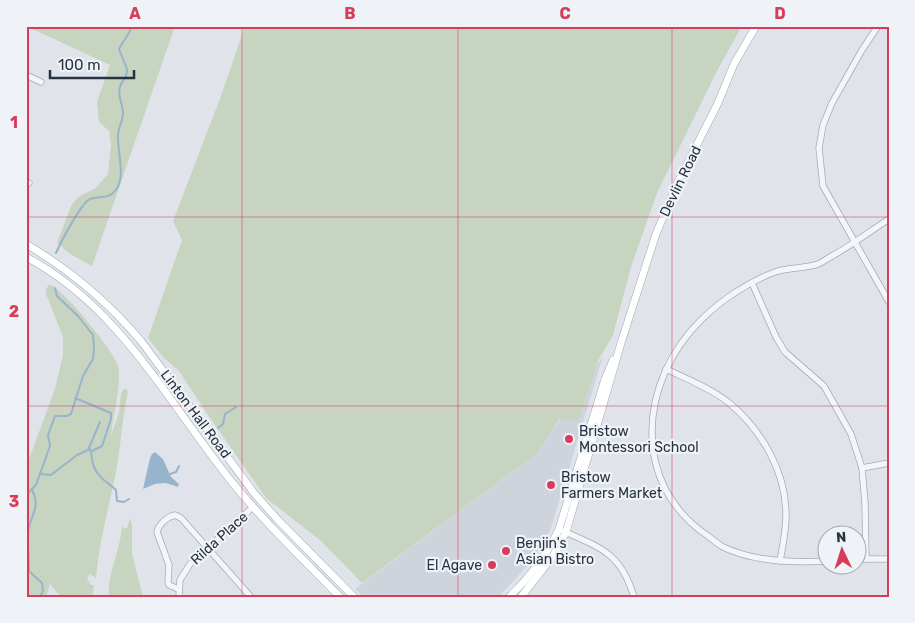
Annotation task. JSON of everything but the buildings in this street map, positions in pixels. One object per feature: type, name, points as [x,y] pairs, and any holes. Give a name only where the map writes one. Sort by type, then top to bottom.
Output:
[{"type":"main road","name":"Devlin Road","points":[[521,597],[553,556],[605,379],[621,343],[645,266],[668,204],[706,130],[741,50],[756,26]]},
{"type":"main road","name":"Linton Hall Road","points":[[26,244],[66,270],[122,318],[254,493],[354,597]]},
{"type":"main road","name":"Linton Hall Road","points":[[26,257],[44,267],[81,294],[128,341],[224,472],[253,508],[340,597]]},
{"type":"main road","name":"Devlin Road","points":[[509,597],[536,568],[562,530]]},
{"type":"street","points":[[878,26],[832,103],[823,124],[819,148],[823,186],[889,302]]},
{"type":"street","points":[[26,75],[41,82]]},
{"type":"street","points":[[818,561],[780,561],[751,556],[723,547],[698,530],[679,511],[665,489],[655,464],[651,436],[653,408],[666,369],[680,344],[702,319],[724,301],[752,283],[777,272],[816,265],[855,243],[889,219]]},
{"type":"street","points":[[752,283],[776,337],[785,352],[824,386],[851,434],[862,468],[865,526]]},
{"type":"street","points":[[666,369],[694,382],[726,401],[748,420],[763,440],[774,461],[782,488],[786,513],[780,561]]},
{"type":"street","points":[[862,468],[889,463]]},
{"type":"street","name":"Rilda Place","points":[[178,597],[178,589],[184,571],[253,508]]},
{"type":"street","points":[[178,589],[169,585],[169,565],[157,535],[159,526],[171,516],[178,516],[251,597]]},
{"type":"street","points":[[562,530],[612,555],[624,572],[634,597]]},
{"type":"street","points":[[868,559],[889,559]]},
{"type":"shaded area","points":[[603,356],[550,531],[529,564],[504,591],[497,597],[364,597],[355,589],[536,454]]},
{"type":"green space","points":[[26,26],[175,26],[92,266],[70,254],[57,243],[71,206],[78,197],[96,188],[108,174],[111,144],[109,131],[99,122],[97,102],[110,65]]},
{"type":"green space","points":[[245,26],[742,26],[718,69],[657,193],[631,267],[613,335],[598,361],[578,422],[560,418],[536,454],[362,583],[321,541],[266,498],[179,371],[163,357],[148,338],[182,240],[173,221],[221,96]]},
{"type":"green space","points":[[49,285],[64,296],[87,321],[108,348],[118,366],[118,391],[111,435],[119,413],[121,393],[124,389],[128,392],[116,472],[102,538],[96,578],[90,574],[87,578],[91,585],[94,585],[92,597],[61,597],[50,584],[46,597],[26,597],[26,467],[55,389],[63,355],[63,337],[46,294],[46,289]]},
{"type":"green space","points":[[130,518],[132,526],[132,553],[143,597],[109,597],[110,579],[122,525],[123,528],[127,528]]},
{"type":"water","points":[[155,452],[163,459],[171,477],[179,484],[178,487],[166,483],[155,484],[143,489],[150,458]]},
{"type":"waterway","points":[[56,253],[86,202],[90,199],[113,194],[118,186],[121,173],[118,135],[123,113],[119,90],[127,72],[119,49],[132,26]]},
{"type":"waterway","points":[[26,495],[36,485],[50,446],[48,435],[55,416],[71,414],[83,376],[93,359],[93,335],[78,316],[57,296],[55,288]]},
{"type":"waterway","points":[[75,398],[111,413],[111,419],[102,446],[92,451]]},
{"type":"waterway","points":[[218,428],[223,424],[225,414],[236,407]]},
{"type":"waterway","points":[[40,474],[51,475],[77,455],[88,450],[100,422]]},
{"type":"waterway","points":[[89,448],[96,471],[116,490],[117,501],[124,502],[129,499]]},
{"type":"waterway","points":[[170,474],[176,472],[179,466]]},
{"type":"waterway","points":[[32,490],[36,501],[28,531],[29,571],[42,583],[43,591],[40,597]]},
{"type":"place","name":"Bristow Montessori School","points":[[569,439]]},
{"type":"place","name":"Bristow Farmers Market","points":[[551,485]]},
{"type":"place","name":"Benjin's Asian Bistro","points":[[506,551]]},
{"type":"place","name":"El Agave","points":[[492,565]]}]
